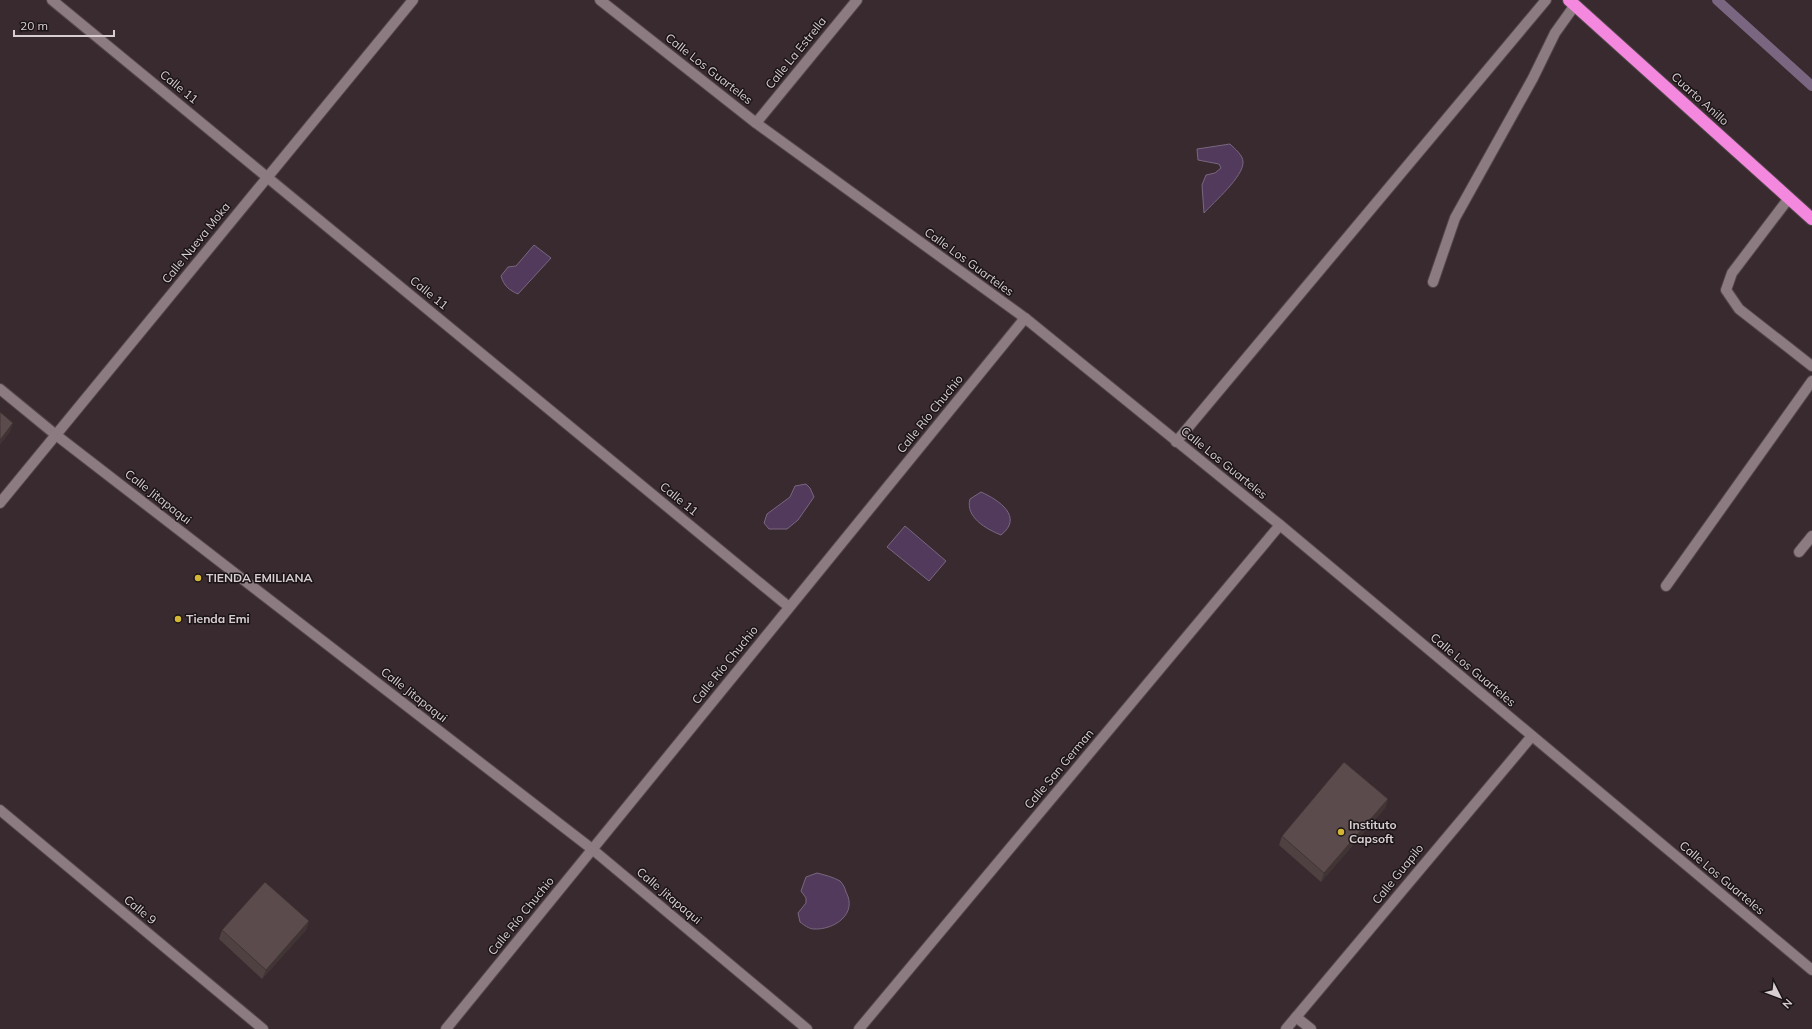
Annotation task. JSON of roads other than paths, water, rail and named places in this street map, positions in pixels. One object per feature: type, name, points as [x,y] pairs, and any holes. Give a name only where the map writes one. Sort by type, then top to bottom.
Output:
[{"type":"highway","name":"Cuarto Anillo","points":[[1572,3],[1812,219]]},
{"type":"street","name":"Calle 11","points":[[52,0],[789,607]]},
{"type":"street","name":"Calle Nueva Moka","points":[[0,503],[413,0]]},
{"type":"street","name":"Calle Los Guarteles","points":[[600,0],[756,123],[1025,318],[1280,525],[1812,970]]},
{"type":"street","name":"Calle La Estrella","points":[[756,123],[857,0]]},
{"type":"street","points":[[1176,442],[1546,0]]},
{"type":"street","points":[[1433,282],[1455,218],[1533,78],[1555,32],[1572,3]]},
{"type":"street","points":[[1789,198],[1732,272],[1726,290],[1739,309],[1812,366]]},
{"type":"street","name":"Calle Río Chuchio","points":[[446,1029],[1025,318]]},
{"type":"street","points":[[1666,586],[1812,381]]},
{"type":"street","name":"Calle Jitapaqui","points":[[0,389],[56,435],[592,849],[806,1029]]},
{"type":"street","name":"Calle San German","points":[[859,1029],[1280,525]]},
{"type":"street","points":[[1799,552],[1812,536]]},
{"type":"street","name":"Calle Guapilo","points":[[1286,1029],[1532,736]]},
{"type":"street","name":"Calle 9","points":[[0,810],[263,1029]]},
{"type":"street","points":[[1296,1017],[1311,1029]]},
{"type":"waterway","points":[[1717,0],[1812,86]]},
{"type":"place","name":"TIENDA EMILIANA","points":[[198,578]]},
{"type":"place","name":"Tienda Emi","points":[[178,619]]},
{"type":"place","name":"Instituto Capsoft","points":[[1341,832]]}]
